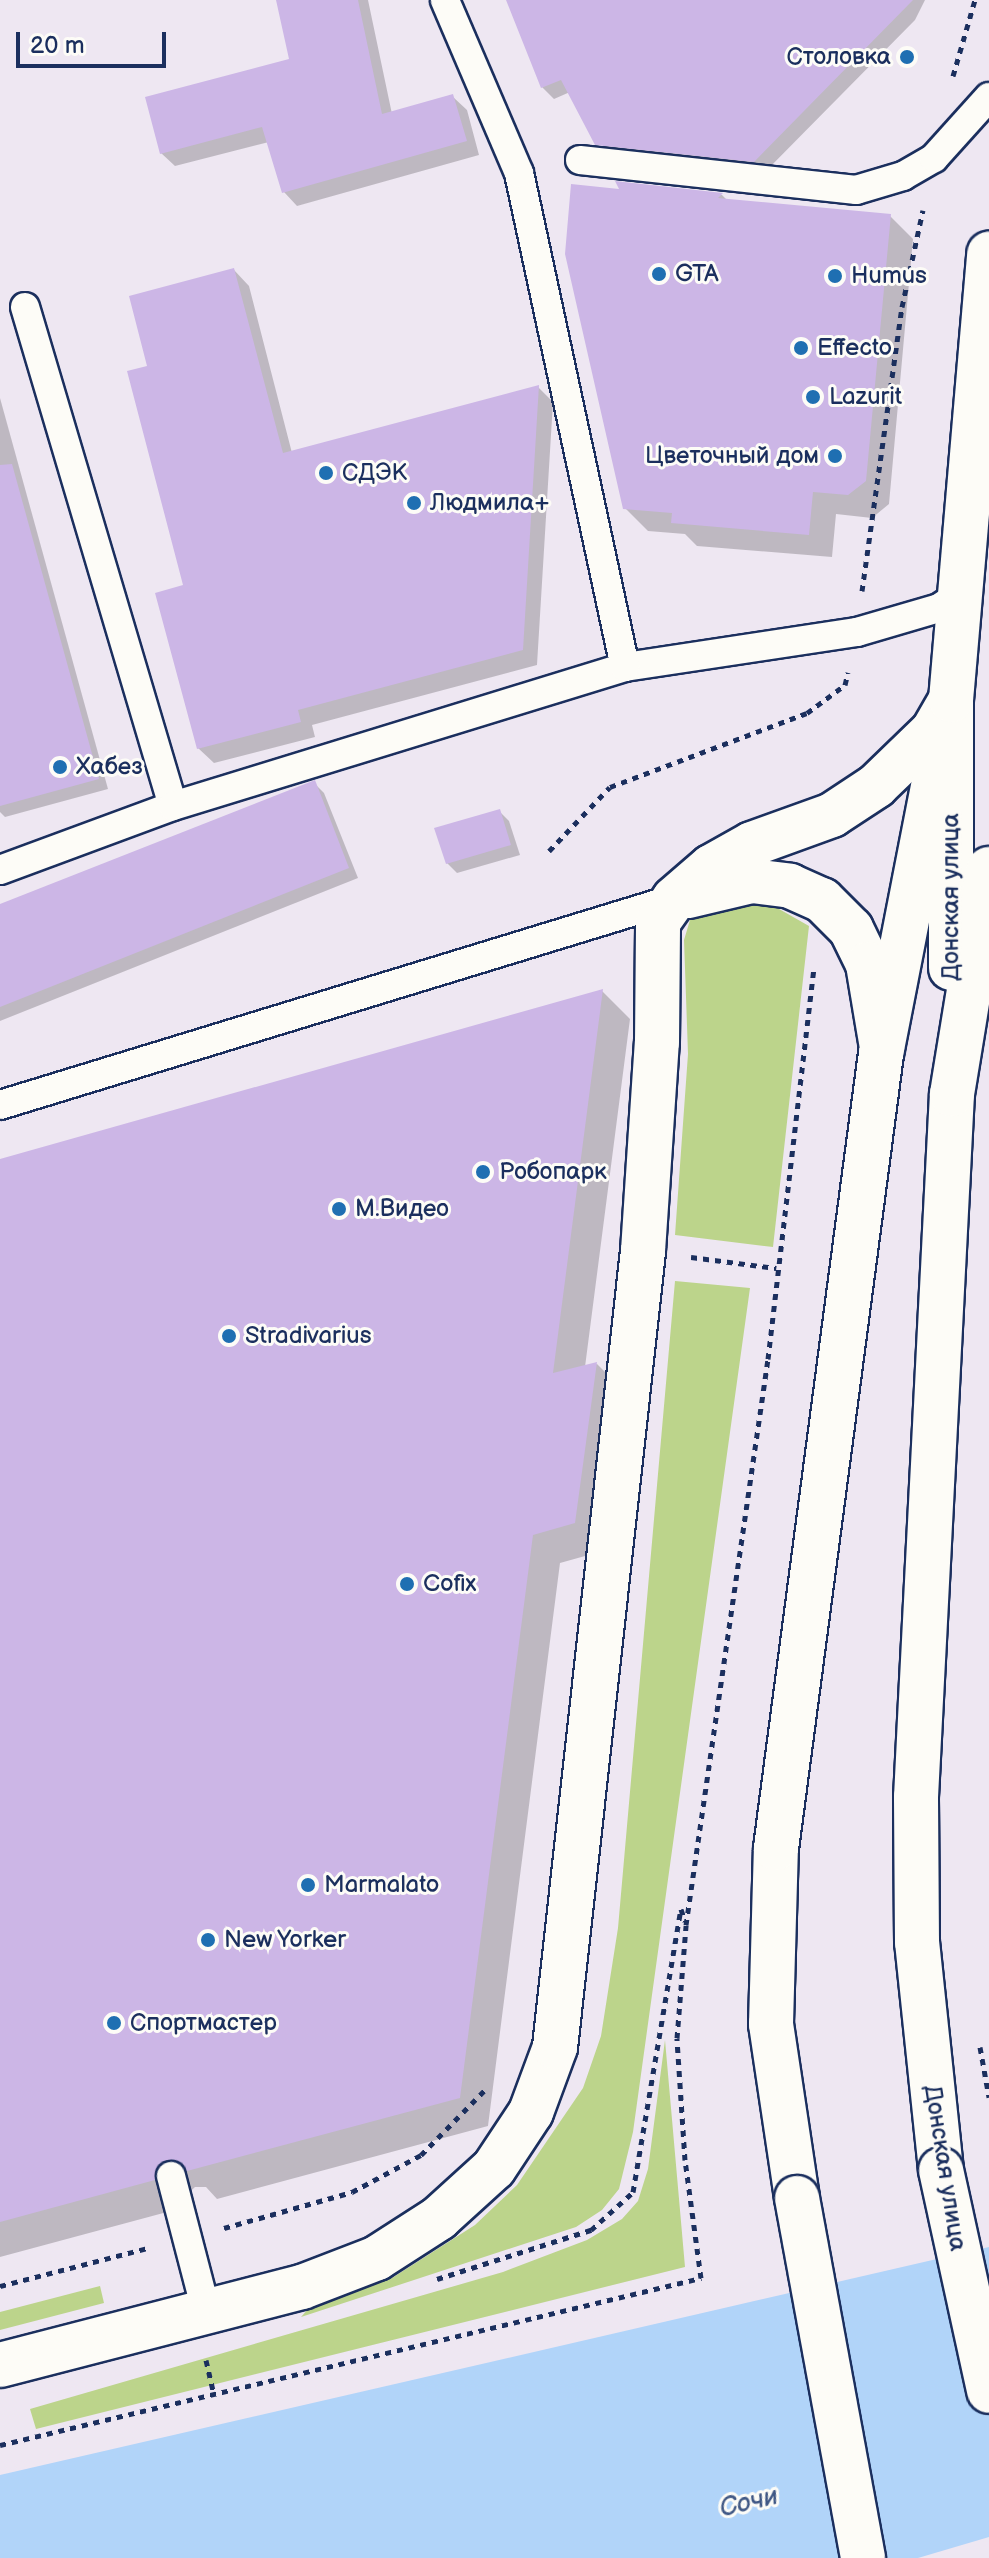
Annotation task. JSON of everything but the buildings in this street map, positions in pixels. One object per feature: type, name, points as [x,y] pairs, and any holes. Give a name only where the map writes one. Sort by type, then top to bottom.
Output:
[{"type":"main road","name":"Донская улица","points":[[989,254],[951,700],[952,1094],[916,1797],[917,1942],[941,2170],[989,2391]]},
{"type":"main road","name":"Донская улица","points":[[881,1051],[951,700]]},
{"type":"main road","points":[[0,2365],[207,2314],[302,2287],[377,2258],[439,2218],[494,2168],[531,2112],[555,2047],[643,1251],[657,1042],[658,922],[674,899],[711,867],[752,844],[832,815],[876,786],[933,731],[951,700]]},
{"type":"main road","points":[[952,1094],[989,869]]},
{"type":"main road","points":[[674,899],[752,881],[790,886],[822,900],[851,929],[868,964],[881,1051],[776,1848],[771,2024],[797,2198],[863,2558]]},
{"type":"lane","points":[[445,0],[519,173],[625,667]]},
{"type":"lane","points":[[580,160],[856,190],[903,176],[934,158],[989,97]]},
{"type":"lane","points":[[25,307],[173,806]]},
{"type":"lane","points":[[0,870],[173,806],[625,667],[857,632],[939,608],[960,594]]},
{"type":"lane","points":[[0,1105],[674,899]]},
{"type":"lane","points":[[171,2176],[207,2314]]},
{"type":"path","points":[[951,86],[975,0]]},
{"type":"path","points":[[549,851],[610,787],[807,713],[845,685],[857,632],[902,307],[934,158]]},
{"type":"path","points":[[0,2445],[701,2278],[685,2160],[677,2038],[686,1925],[768,1359],[776,1268],[822,900]]},
{"type":"path","points":[[643,1251],[776,1268]]},
{"type":"path","points":[[0,2286],[187,2239],[352,2192],[421,2155],[495,2079]]},
{"type":"green space","points":[[765,901],[809,926],[773,1247],[675,1235],[688,1054],[684,940],[690,920],[707,905]]},
{"type":"green space","points":[[675,1281],[750,1288],[633,2132],[619,2189],[602,2210],[576,2227],[301,2317],[309,2308],[392,2278],[475,2225],[517,2185],[583,2088],[601,2036],[618,1928]]},
{"type":"green space","points":[[665,2040],[685,2267],[36,2429],[30,2409],[503,2272],[587,2240],[622,2219],[638,2201],[648,2169]]},
{"type":"green space","points":[[100,2286],[104,2303],[0,2330],[0,2312]]},
{"type":"water","name":"Сочи","points":[[989,2247],[989,2537],[918,2558],[0,2558],[0,2475]]},
{"type":"place","name":"Столовка","points":[[907,57]]},
{"type":"place","name":"GTA","points":[[659,274]]},
{"type":"place","name":"Humus","points":[[835,276]]},
{"type":"place","name":"Effecto","points":[[801,348]]},
{"type":"place","name":"Lazurit","points":[[813,397]]},
{"type":"place","name":"Цветочный дом","points":[[835,456]]},
{"type":"place","name":"СДЭК","points":[[326,473]]},
{"type":"place","name":"Людмила+","points":[[414,503]]},
{"type":"place","name":"Хабез","points":[[60,767]]},
{"type":"place","name":"Робопарк","points":[[483,1172]]},
{"type":"place","name":"М.Видео","points":[[339,1209]]},
{"type":"place","name":"Stradivarius","points":[[229,1336]]},
{"type":"place","name":"Cofix","points":[[407,1584]]},
{"type":"place","name":"Marmalato","points":[[308,1885]]},
{"type":"place","name":"New Yorker","points":[[208,1940]]},
{"type":"place","name":"Спортмастер","points":[[114,2023]]}]
